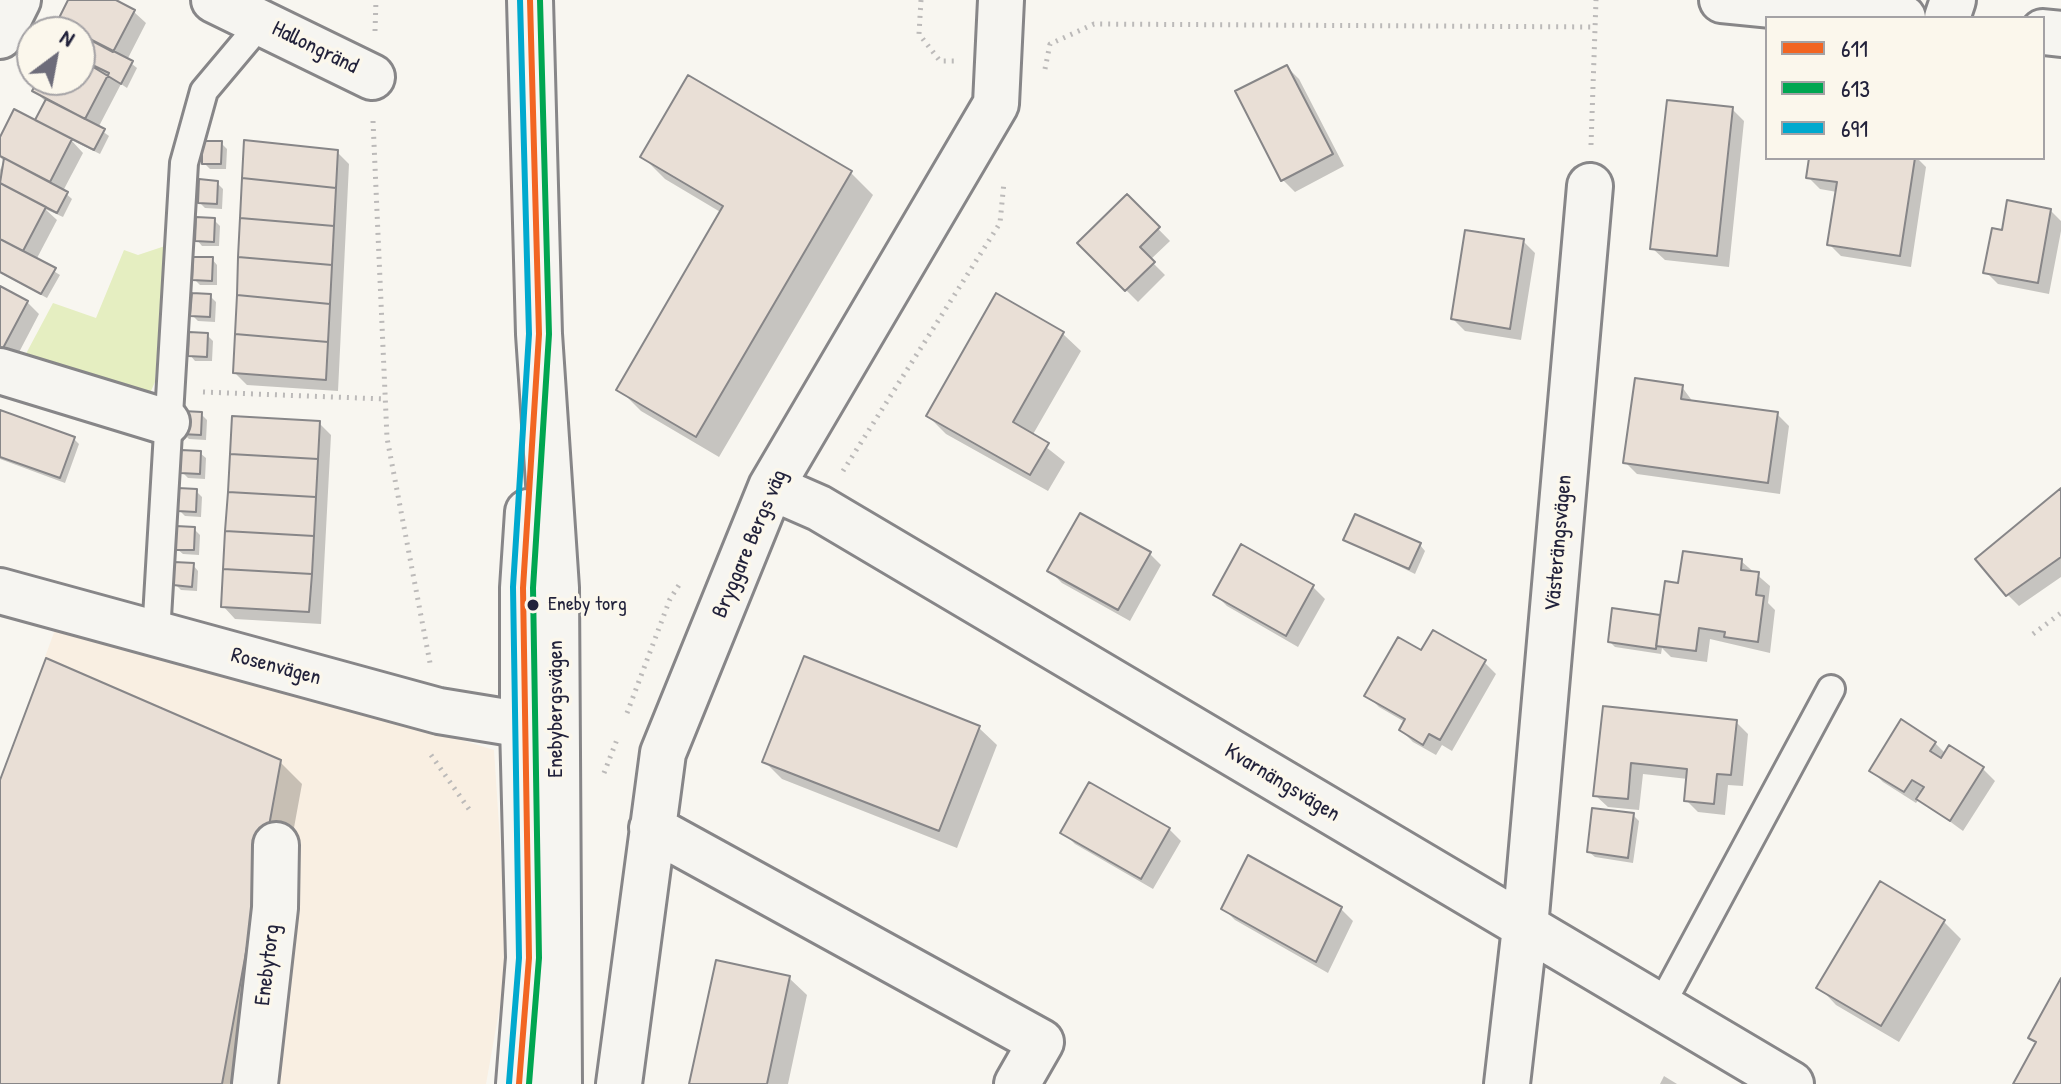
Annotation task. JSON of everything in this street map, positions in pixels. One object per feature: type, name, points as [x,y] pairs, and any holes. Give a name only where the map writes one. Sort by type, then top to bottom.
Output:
[{"type":"street","points":[[0,36],[18,0]]},
{"type":"street","name":"Hallongränd","points":[[214,0],[372,77]]},
{"type":"street","name":"Enebybergsvägen","points":[[519,1084],[529,958],[539,728],[556,588],[539,334],[530,0]]},
{"type":"street","name":"Bryggare Bergs väg","points":[[619,1084],[663,753],[771,487],[996,104],[1001,0]]},
{"type":"street","points":[[1722,0],[1883,16]]},
{"type":"street","name":"Västerängsvägen","points":[[1507,1084],[1525,927],[1590,186]]},
{"type":"street","points":[[0,371],[168,406]]},
{"type":"street","name":"Kvarnängsvägen","points":[[771,487],[819,508],[1791,1084]]},
{"type":"street","name":"Rosenvägen","points":[[2,597],[156,634],[439,711],[539,728]]},
{"type":"street","name":"Enebybergsvägen","points":[[539,728],[559,1084]]},
{"type":"street","points":[[652,828],[1041,1042],[1017,1084]]},
{"type":"street","name":"Enebytorg","points":[[255,1084],[275,908],[276,845]]},
{"type":"lane","points":[[156,634],[184,163],[204,91],[262,22]]},
{"type":"lane","points":[[1660,1007],[1831,689]]},
{"type":"path","points":[[376,0],[372,77],[387,438],[439,711],[431,754],[471,812]]},
{"type":"path","points":[[1590,186],[1596,0]]},
{"type":"path","points":[[1043,77],[1050,44],[1094,24],[1595,27]]},
{"type":"path","points":[[819,508],[1000,223],[1005,178]]},
{"type":"path","points":[[168,406],[385,399]]},
{"type":"path","points":[[2033,634],[2061,613]]},
{"type":"shaded area","points":[[60,616],[494,750],[508,961],[486,1084],[0,1084],[0,780]]},
{"type":"green space","points":[[165,246],[155,382],[146,402],[20,365],[53,303],[96,318],[124,250],[138,255]]},
{"type":"building","points":[[68,0],[116,0],[135,10],[113,52],[96,43],[96,16],[60,16]]},
{"type":"building","points":[[96,42],[133,61],[121,84],[96,69]]},
{"type":"building","points":[[1287,65],[1333,154],[1281,181],[1235,91]]},
{"type":"building","points":[[96,67],[109,73],[85,119],[41,96],[96,96]]},
{"type":"building","points":[[688,75],[852,171],[696,437],[616,390],[723,206],[640,157]]},
{"type":"building","points":[[46,99],[105,129],[94,150],[35,120]]},
{"type":"building","points":[[1667,100],[1733,107],[1717,256],[1650,249]]},
{"type":"building","points":[[14,109],[72,139],[50,182],[0,156],[0,137]]},
{"type":"building","points":[[244,140],[338,150],[336,188],[242,178]]},
{"type":"building","points":[[202,141],[222,141],[221,164],[202,164]]},
{"type":"building","points":[[4,158],[68,192],[57,213],[0,183]]},
{"type":"building","points":[[1809,160],[1915,160],[1900,256],[1827,245],[1837,182],[1806,178]]},
{"type":"building","points":[[242,178],[336,188],[334,226],[240,218]]},
{"type":"building","points":[[199,179],[218,181],[217,204],[198,203]]},
{"type":"building","points":[[0,183],[46,207],[23,251],[0,239]]},
{"type":"building","points":[[1127,194],[1160,227],[1140,247],[1155,262],[1125,291],[1077,243]]},
{"type":"building","points":[[2007,200],[2051,209],[2038,283],[1983,273],[1992,228],[2002,230]]},
{"type":"building","points":[[196,217],[215,218],[214,242],[195,241]]},
{"type":"building","points":[[240,218],[334,226],[332,265],[238,257]]},
{"type":"building","points":[[1465,230],[1524,239],[1510,329],[1451,319]]},
{"type":"building","points":[[0,239],[56,268],[41,294],[0,272]]},
{"type":"building","points":[[193,257],[213,257],[212,281],[192,280]]},
{"type":"building","points":[[238,257],[332,265],[330,304],[237,295]]},
{"type":"building","points":[[0,286],[28,301],[2,350],[0,348]]},
{"type":"building","points":[[192,293],[211,294],[210,317],[190,316]]},
{"type":"building","points":[[996,293],[1064,332],[1013,422],[1049,443],[1030,475],[926,416]]},
{"type":"building","points":[[237,295],[330,304],[328,342],[235,334]]},
{"type":"building","points":[[189,332],[208,333],[207,357],[188,356]]},
{"type":"building","points":[[235,334],[328,342],[326,380],[233,373]]},
{"type":"building","points":[[1635,378],[1683,385],[1681,399],[1778,412],[1768,483],[1623,463]]},
{"type":"building","points":[[0,410],[75,437],[60,478],[0,457]]},
{"type":"building","points":[[183,411],[202,412],[201,435],[181,434]]},
{"type":"building","points":[[232,416],[320,421],[318,459],[230,454]]},
{"type":"building","points":[[181,450],[201,451],[200,474],[180,473]]},
{"type":"building","points":[[230,454],[318,459],[316,497],[228,492]]},
{"type":"building","points":[[178,488],[197,489],[196,512],[177,511]]},
{"type":"building","points":[[2061,488],[2061,557],[2006,596],[1975,559]]},
{"type":"building","points":[[228,492],[316,497],[314,536],[225,531]]},
{"type":"building","points":[[1080,513],[1151,552],[1118,610],[1047,571]]},
{"type":"building","points":[[1355,514],[1421,543],[1409,569],[1343,540]]},
{"type":"building","points":[[176,526],[195,527],[194,550],[175,550]]},
{"type":"building","points":[[225,531],[314,536],[312,574],[223,569]]},
{"type":"building","points":[[1241,544],[1314,585],[1286,636],[1213,595]]},
{"type":"building","points":[[1683,551],[1742,559],[1741,570],[1759,572],[1756,595],[1764,596],[1758,642],[1724,637],[1725,632],[1699,628],[1696,651],[1656,646],[1665,581],[1678,583]]},
{"type":"building","points":[[174,562],[194,563],[192,587],[173,585]]},
{"type":"building","points":[[223,569],[312,574],[309,612],[221,607]]},
{"type":"building","points":[[1612,608],[1660,615],[1656,649],[1608,642]]},
{"type":"building","points":[[1433,630],[1486,660],[1440,740],[1429,734],[1423,745],[1399,730],[1405,719],[1364,696],[1398,637],[1421,650]]},
{"type":"building","points":[[804,656],[980,726],[939,831],[762,762]]},
{"type":"building","points":[[46,658],[281,760],[222,1084],[0,1084],[0,780]]},
{"type":"building","points":[[1603,706],[1737,720],[1731,775],[1717,774],[1714,804],[1684,801],[1687,769],[1631,763],[1628,799],[1593,796]]},
{"type":"building","points":[[1901,719],[1936,742],[1930,751],[1941,758],[1949,745],[1984,767],[1950,821],[1916,799],[1924,787],[1912,780],[1904,792],[1869,771]]},
{"type":"building","points":[[1089,782],[1170,828],[1141,879],[1060,833]]},
{"type":"building","points":[[1592,808],[1634,813],[1628,858],[1587,852]]},
{"type":"building","points":[[1248,855],[1342,907],[1316,962],[1221,909]]},
{"type":"building","points":[[1880,881],[1945,920],[1881,1026],[1816,988]]},
{"type":"building","points":[[716,960],[790,976],[767,1084],[689,1084]]},
{"type":"building","points":[[2061,978],[2061,1084],[2013,1084],[2036,1042],[2028,1038]]},
{"type":"transit line","name":"691","points":[[509,1083],[519,958],[513,587],[529,334],[520,0]]},
{"type":"transit line","name":"611","points":[[519,1084],[529,958],[523,588],[539,334],[530,0]]},
{"type":"transit line","name":"613","points":[[529,1084],[539,958],[533,588],[549,334],[540,0]]},
{"type":"place","name":"Eneby torg","points":[[533,605]]}]
